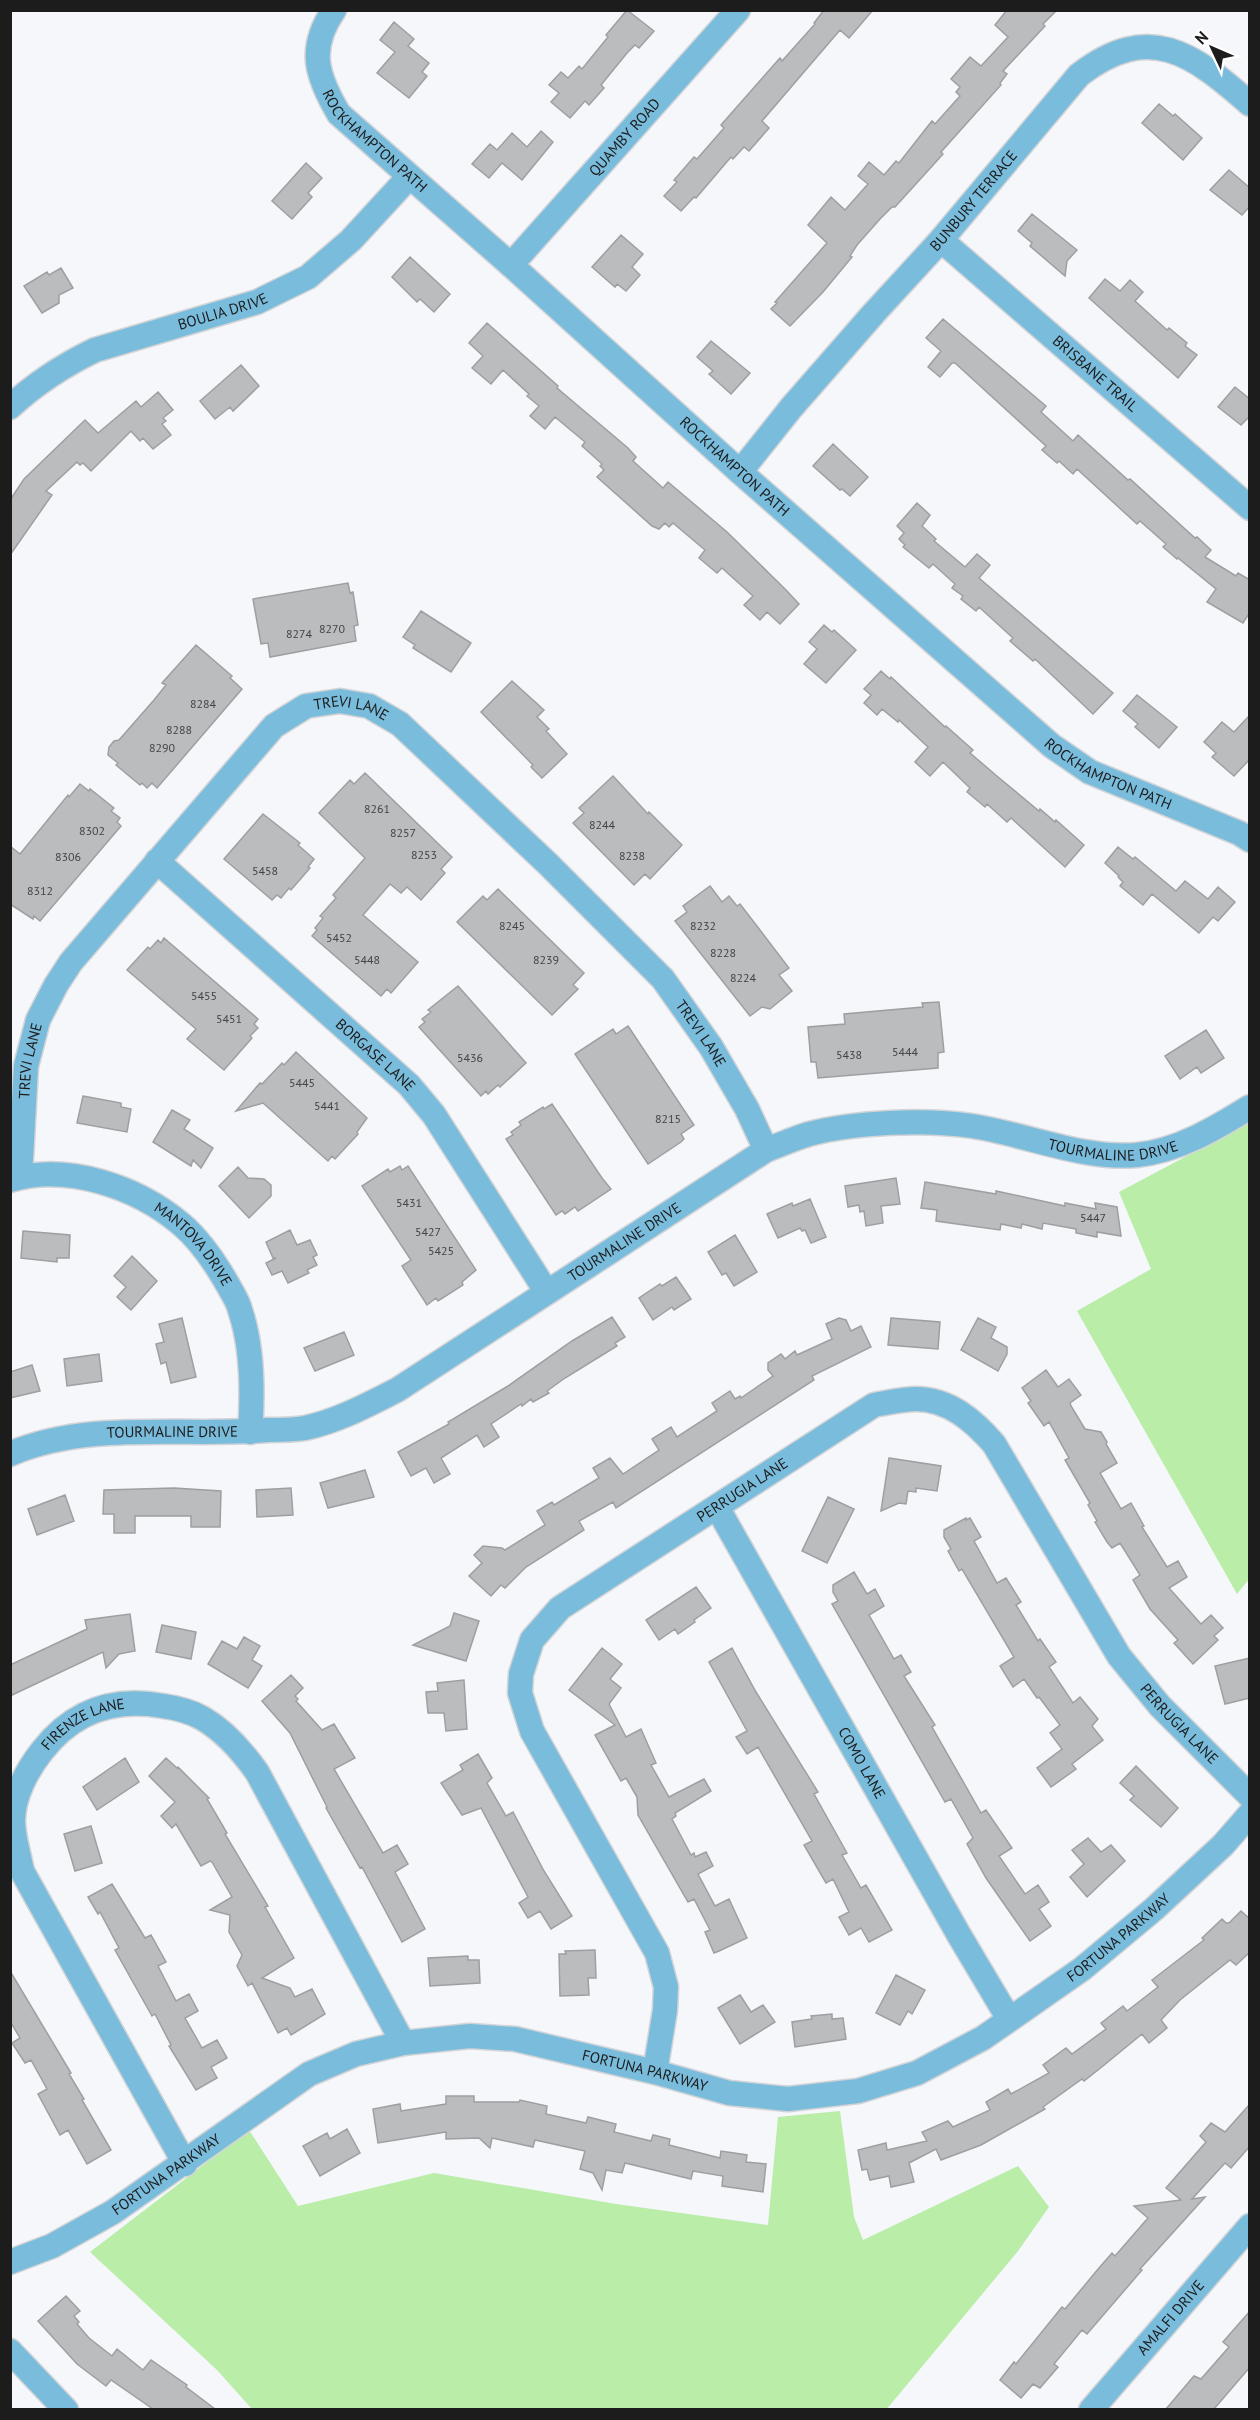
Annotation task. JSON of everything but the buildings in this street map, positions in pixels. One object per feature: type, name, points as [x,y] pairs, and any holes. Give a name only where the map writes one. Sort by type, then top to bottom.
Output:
[{"type":"street","name":"ROCKHAMPTON PATH","points":[[334,10],[324,25],[317,56],[321,84],[339,114],[1052,746],[1090,772],[1239,833],[1250,840]]},
{"type":"street","name":"QUAMBY ROAD","points":[[511,265],[738,10]]},
{"type":"street","name":"BUNBURY TERRACE","points":[[741,472],[791,408],[941,240],[1079,75],[1100,59],[1139,47],[1166,48],[1196,61],[1250,104]]},
{"type":"street","name":"BOULIA DRIVE","points":[[10,407],[29,390],[70,362],[95,350],[257,302],[308,277],[351,240],[409,177]]},
{"type":"street","name":"BRISBANE TRAIL","points":[[941,240],[1250,508]]},
{"type":"street","name":"TREVI LANE","points":[[15,1178],[26,1066],[38,1020],[71,962],[274,726],[306,706],[340,701],[369,706],[400,724],[548,864],[663,979],[711,1047],[747,1109],[766,1150]]},
{"type":"street","name":"BORGASE LANE","points":[[157,861],[409,1085],[434,1115],[546,1292]]},
{"type":"street","name":"TOURMALINE DRIVE","points":[[10,1454],[47,1442],[101,1434],[250,1432],[304,1428],[344,1417],[397,1390],[766,1150],[807,1135],[831,1129],[912,1122],[971,1126],[1095,1153],[1137,1155],[1180,1145],[1216,1128],[1250,1107]]},
{"type":"street","name":"MANTOVA DRIVE","points":[[15,1178],[55,1174],[105,1183],[153,1204],[182,1225],[217,1266],[240,1308],[249,1350],[252,1409],[250,1432]]},
{"type":"street","name":"PERRUGIA LANE","points":[[655,2072],[665,2010],[666,1987],[657,1953],[532,1731],[520,1694],[521,1674],[532,1640],[560,1608],[874,1405],[917,1399],[945,1404],[974,1421],[994,1444],[1119,1656],[1161,1706],[1250,1796]]},
{"type":"street","name":"COMO LANE","points":[[717,1507],[953,1925],[1009,2019]]},
{"type":"street","name":"FIRENZE LANE","points":[[185,2163],[22,1871],[13,1822],[18,1793],[32,1764],[52,1738],[74,1720],[105,1706],[123,1702],[153,1704],[184,1710],[203,1718],[238,1746],[257,1772],[403,2043]]},
{"type":"street","name":"FORTUNA PARKWAY","points":[[10,2262],[52,2246],[113,2212],[309,2074],[356,2054],[403,2043],[470,2036],[515,2039],[655,2072],[729,2093],[788,2099],[858,2091],[917,2073],[983,2038],[1082,1969],[1154,1909],[1222,1845],[1250,1814]]},
{"type":"street","name":"AMALFI DRIVE","points":[[1091,2409],[1250,2226]]},
{"type":"street","points":[[10,2351],[66,2409]]},
{"type":"green space","points":[[1249,1123],[1250,1578],[1237,1594],[1077,1311],[1151,1269],[1119,1192]]},
{"type":"green space","points":[[840,2111],[854,2217],[863,2240],[1018,2166],[1049,2207],[1018,2251],[886,2410],[252,2409],[217,2370],[90,2252],[249,2130],[298,2206],[434,2173],[616,2204],[768,2225],[778,2117]]}]
